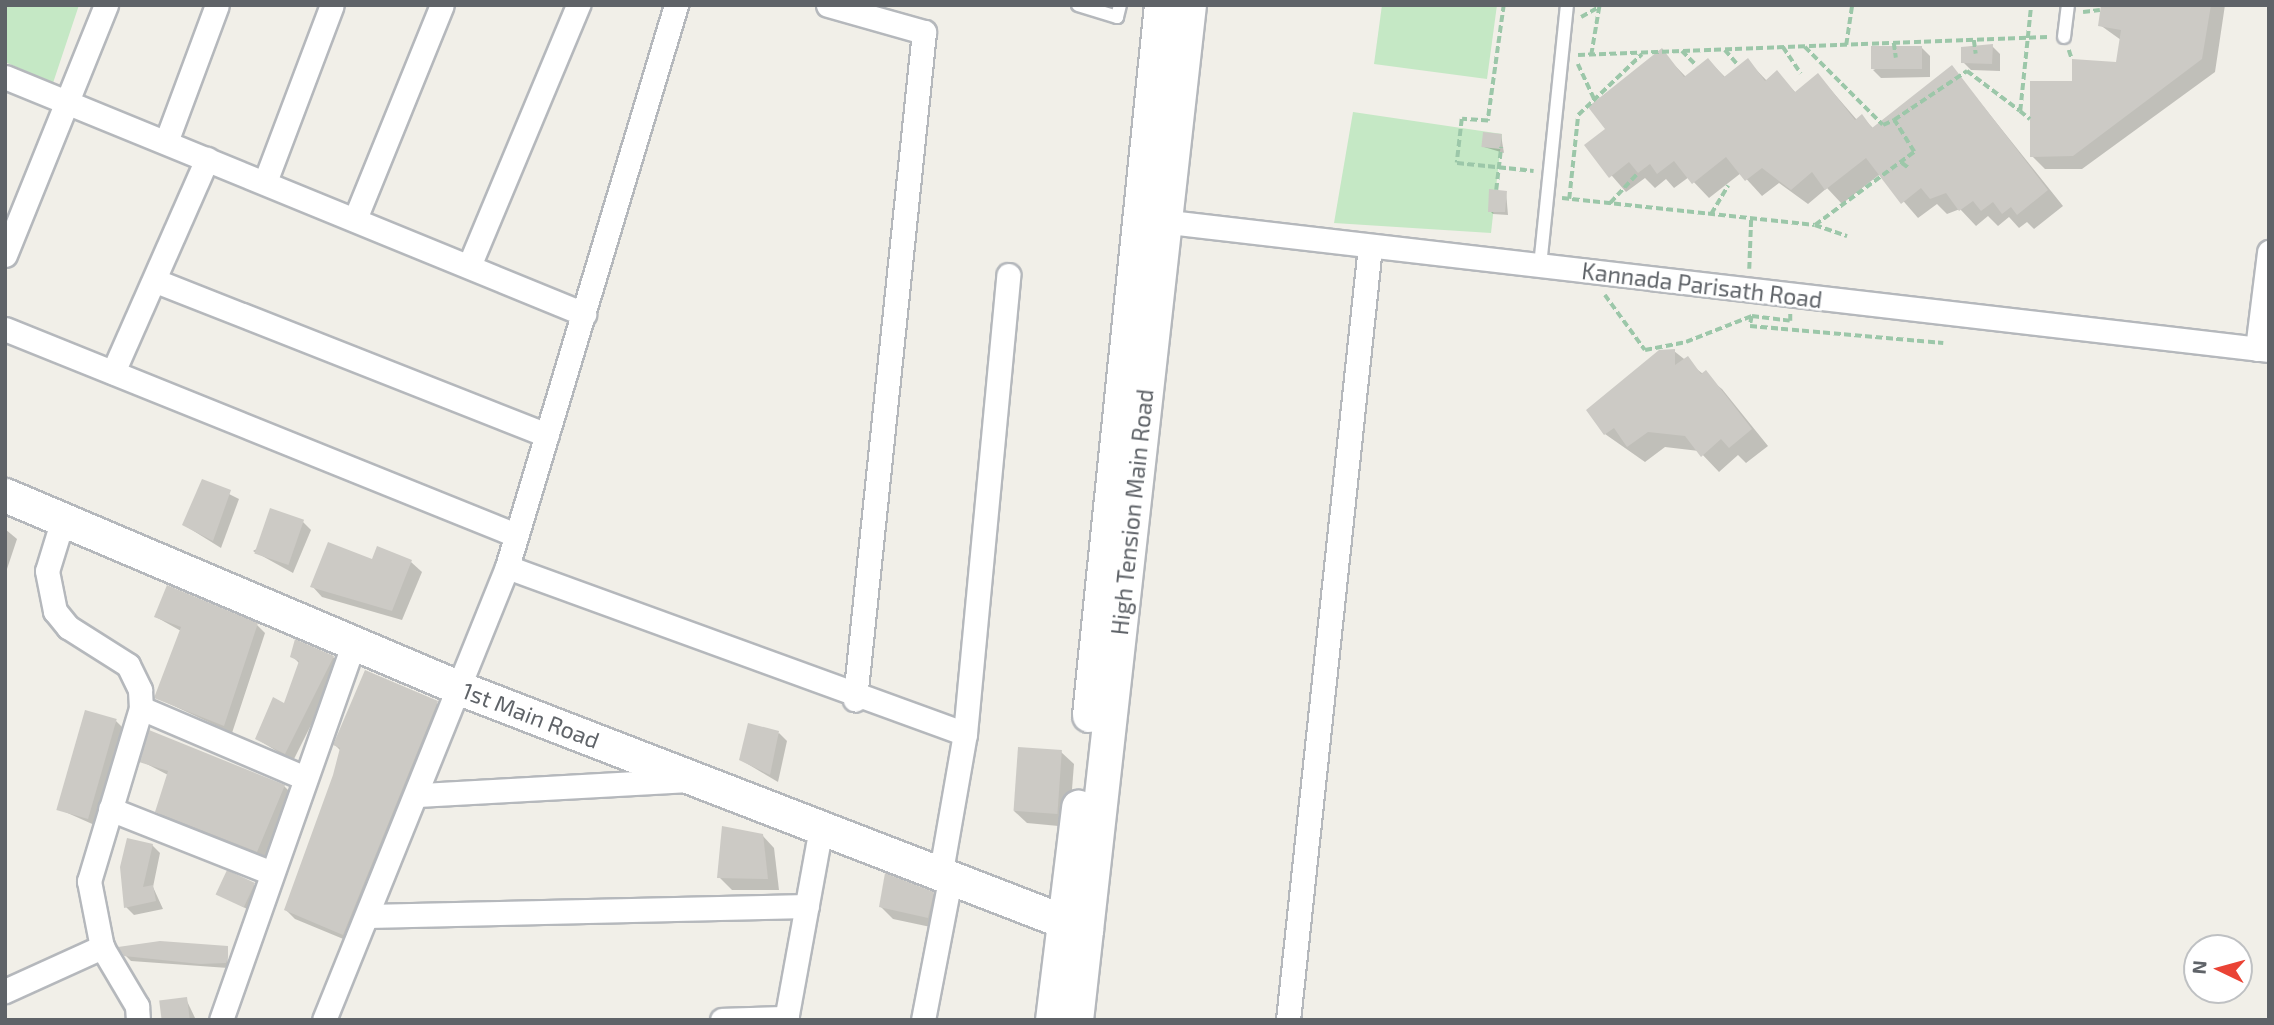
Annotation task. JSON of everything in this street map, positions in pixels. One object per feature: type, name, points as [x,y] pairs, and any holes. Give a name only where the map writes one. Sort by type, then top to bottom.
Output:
[{"type":"main road","points":[[1076,1020],[1074,926],[1083,772],[1148,220],[1161,5]]},
{"type":"main road","points":[[1148,220],[1189,5]]},
{"type":"main road","name":"1st Main Road","points":[[5,495],[355,640],[462,689],[697,779],[820,832],[946,873],[1074,926]]},
{"type":"main road","points":[[1052,1020],[1074,926]]},
{"type":"street","points":[[5,255],[106,5]]},
{"type":"street","points":[[166,142],[217,5]]},
{"type":"street","points":[[265,182],[332,5]]},
{"type":"street","points":[[355,219],[442,5]]},
{"type":"street","points":[[469,267],[578,5]]},
{"type":"street","points":[[324,1020],[420,795],[507,566],[676,5]]},
{"type":"street","points":[[828,5],[924,32],[855,699]]},
{"type":"street","points":[[5,77],[584,314]]},
{"type":"street","points":[[113,372],[156,281],[207,159]]},
{"type":"street","name":"Kannada Parisath Road","points":[[1148,220],[2263,349]]},
{"type":"street","points":[[1288,1020],[1370,246]]},
{"type":"street","points":[[2263,349],[2269,252]]},
{"type":"street","points":[[923,1020],[965,734],[1008,275]]},
{"type":"street","points":[[156,281],[547,435]]},
{"type":"street","points":[[5,329],[516,535]]},
{"type":"street","points":[[63,519],[47,571],[55,611],[68,627],[128,665],[137,677],[141,708],[89,881],[102,947],[137,1006],[138,1020]]},
{"type":"street","points":[[507,566],[855,699],[965,734]]},
{"type":"street","points":[[221,1020],[304,778],[355,640]]},
{"type":"street","points":[[141,708],[304,778]]},
{"type":"street","points":[[420,795],[697,779]]},
{"type":"street","points":[[110,809],[272,873]]},
{"type":"street","points":[[722,1020],[786,1019],[820,832]]},
{"type":"street","points":[[368,916],[807,906]]},
{"type":"street","points":[[5,991],[102,947]]},
{"type":"lane","points":[[1078,5],[1117,17],[1119,5]]},
{"type":"lane","points":[[1541,266],[1567,5]]},
{"type":"lane","points":[[2064,37],[2068,5]]},
{"type":"path","points":[[1504,5],[1489,121],[1462,119],[1457,163],[1550,172]]},
{"type":"path","points":[[1846,45],[1852,5]]},
{"type":"path","points":[[2020,111],[2025,38],[2031,5]]},
{"type":"path","points":[[1591,55],[1599,7]]},
{"type":"path","points":[[1594,99],[1574,56],[2064,37]]},
{"type":"path","points":[[1974,40],[1976,54]]},
{"type":"path","points":[[1894,43],[1896,58]]},
{"type":"path","points":[[1783,47],[1801,74]]},
{"type":"path","points":[[1805,47],[1883,125],[1967,71],[2030,119]]},
{"type":"path","points":[[1725,50],[1738,65]]},
{"type":"path","points":[[1682,51],[1697,66]]},
{"type":"path","points":[[1569,199],[1578,115],[1643,53]]},
{"type":"path","points":[[1815,225],[1914,152],[1894,120]]},
{"type":"path","points":[[1496,190],[1501,147]]},
{"type":"path","points":[[1902,163],[1910,169]]},
{"type":"path","points":[[1610,203],[1638,173]]},
{"type":"path","points":[[1711,214],[1728,186]]},
{"type":"path","points":[[1547,197],[1815,225],[1847,236]]},
{"type":"path","points":[[1749,290],[1751,218]]},
{"type":"path","points":[[1588,272],[1645,350],[1686,342],[1752,316],[1790,321],[1790,311],[1776,310]]},
{"type":"path","points":[[1752,316],[1750,326],[1943,343]]},
{"type":"green space","points":[[5,5],[79,5],[53,83],[5,62]]},
{"type":"green space","points":[[1382,5],[1497,5],[1487,79],[1374,64]]},
{"type":"green space","points":[[1353,112],[1502,134],[1491,233],[1334,223]]},
{"type":"building","points":[[2101,5],[2211,5],[2202,59],[2073,156],[2030,157],[2030,81],[2072,81],[2072,59],[2116,62],[2121,30],[2098,26]]},
{"type":"building","points":[[1993,44],[1992,64],[1961,63],[1961,47]]},
{"type":"building","points":[[1871,46],[1922,46],[1922,69],[1871,69]]},
{"type":"building","points":[[1662,48],[1684,77],[1708,58],[1724,77],[1748,58],[1765,81],[1777,70],[1795,92],[1818,73],[1855,120],[1862,114],[1872,128],[1952,65],[2048,190],[2017,215],[2011,207],[2002,214],[1993,202],[1981,211],[1973,201],[1959,211],[1946,193],[1930,199],[1921,188],[1901,204],[1866,158],[1825,190],[1812,172],[1791,190],[1762,168],[1745,181],[1726,157],[1692,184],[1674,161],[1657,174],[1650,164],[1638,173],[1629,162],[1609,178],[1584,145],[1605,129],[1588,107]]},
{"type":"building","points":[[1483,132],[1502,134],[1500,149],[1481,147]]},
{"type":"building","points":[[1489,189],[1507,191],[1505,212],[1488,212]]},
{"type":"building","points":[[1675,349],[1675,365],[1688,356],[1701,374],[1706,370],[1752,429],[1729,448],[1721,439],[1701,457],[1685,436],[1648,432],[1627,447],[1614,428],[1604,435],[1586,410],[1659,350]]},
{"type":"building","points":[[202,479],[231,490],[213,541],[182,525]]},
{"type":"building","points":[[270,508],[304,520],[288,565],[254,553]]},
{"type":"building","points":[[328,542],[372,559],[377,546],[412,560],[392,611],[310,587]]},
{"type":"building","points":[[167,585],[258,623],[224,726],[154,698],[181,627],[154,617]]},
{"type":"building","points":[[295,639],[334,656],[285,754],[255,739],[273,697],[284,703],[299,661],[290,657]]},
{"type":"building","points":[[365,670],[438,701],[343,935],[284,910],[333,775],[340,748],[333,745]]},
{"type":"building","points":[[85,710],[117,719],[88,819],[56,810]]},
{"type":"building","points":[[748,723],[779,731],[770,775],[739,760]]},
{"type":"building","points":[[149,730],[285,785],[257,852],[155,812],[168,771],[139,762]]},
{"type":"building","points":[[1018,747],[1062,750],[1057,814],[1014,811]]},
{"type":"building","points":[[722,826],[763,834],[768,879],[717,878]]},
{"type":"building","points":[[127,838],[153,844],[143,887],[153,885],[156,901],[124,908],[120,867]]},
{"type":"building","points":[[227,870],[255,883],[244,908],[216,894]]},
{"type":"building","points":[[885,873],[934,892],[928,918],[879,907]]},
{"type":"building","points":[[160,941],[228,946],[228,957],[226,963],[200,964],[124,956],[118,947]]},
{"type":"building","points":[[187,997],[190,1020],[162,1020],[159,1000]]}]
